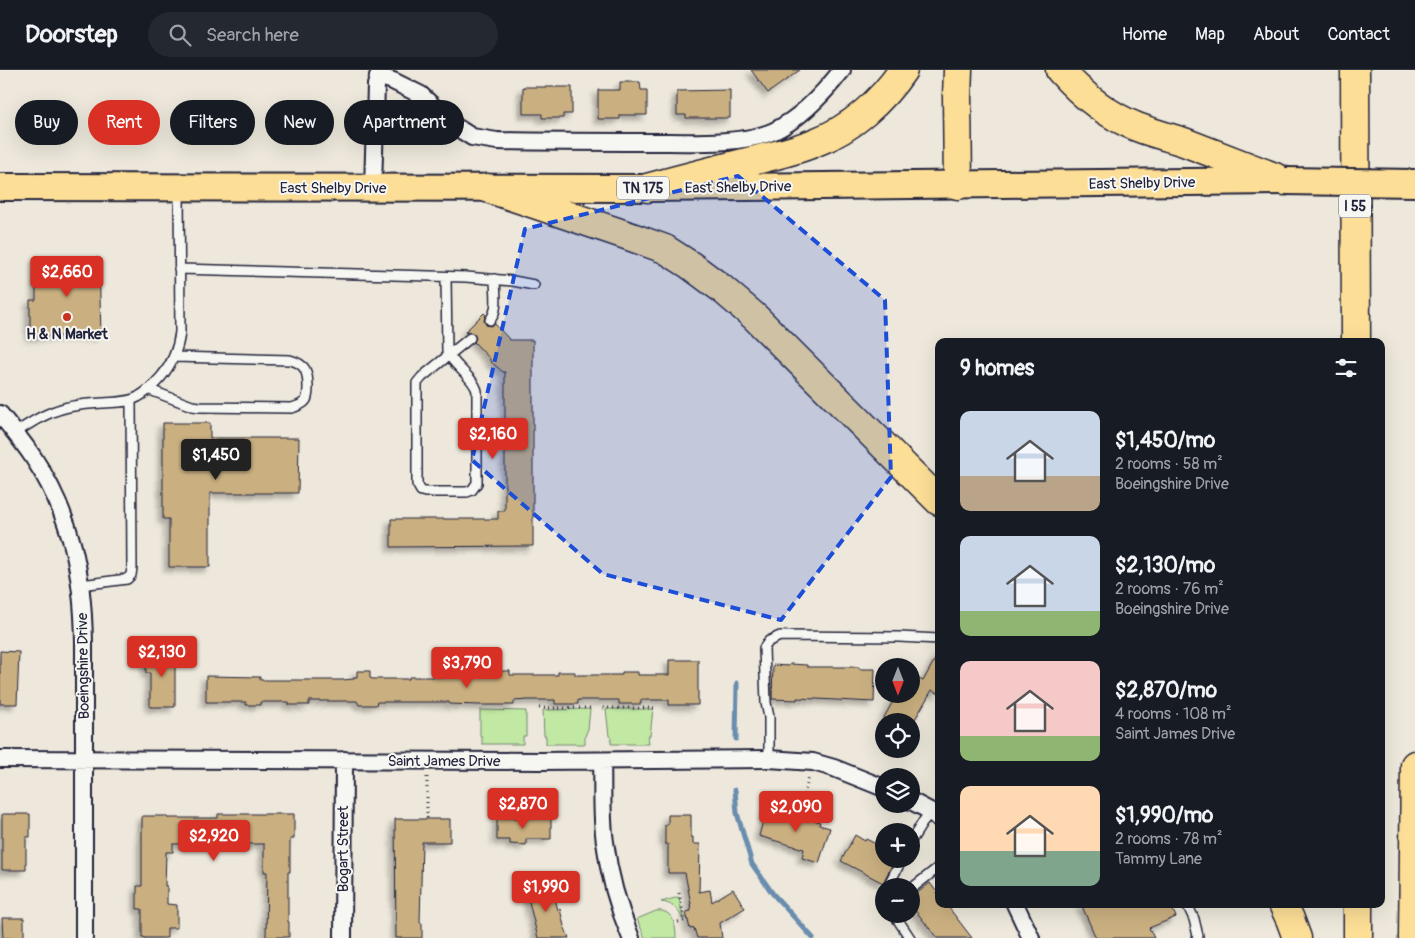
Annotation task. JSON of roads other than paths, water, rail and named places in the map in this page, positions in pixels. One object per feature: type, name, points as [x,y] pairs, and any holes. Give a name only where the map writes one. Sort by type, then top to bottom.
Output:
[{"type":"highway","points":[[647,188],[819,142],[869,109],[883,96],[903,70]]},
{"type":"highway","points":[[958,70],[958,185]]},
{"type":"highway","points":[[1060,70],[1097,104],[1130,124],[1285,181]]},
{"type":"highway","points":[[1348,70],[1355,109]]},
{"type":"highway","name":"I 55","points":[[1355,70],[1356,338]]},
{"type":"highway","points":[[487,188],[665,249],[690,265],[755,317],[935,497]]},
{"type":"highway","points":[[1413,938],[1415,765]]},
{"type":"highway","points":[[1285,908],[1296,938]]},
{"type":"highway","points":[[1358,908],[1358,938]]},
{"type":"main road","name":"East Shelby Drive","points":[[0,187],[647,188],[1285,181],[1415,183]]},
{"type":"street","points":[[373,188],[376,85],[379,73],[421,94],[454,125],[472,137],[497,142],[692,142],[732,140],[773,131],[789,122],[814,102],[842,70]]},
{"type":"street","name":"Boeingshire Drive","points":[[0,414],[33,458],[62,512],[71,537],[81,585],[84,635],[84,938]]},
{"type":"street","name":"Saint James Drive","points":[[0,759],[602,761],[769,759],[813,762],[875,784]]},
{"type":"street","name":"Bogart Street","points":[[343,938],[344,760]]},
{"type":"street","points":[[602,761],[604,840],[608,867],[620,912],[631,938]]},
{"type":"street","points":[[920,806],[934,815]]},
{"type":"street","points":[[1016,908],[1027,936]]},
{"type":"lane","points":[[14,433],[55,410],[136,398],[150,390],[165,372],[174,357],[180,332],[179,188]]},
{"type":"lane","points":[[179,269],[495,279],[513,280],[534,285]]},
{"type":"lane","points":[[446,277],[446,348],[449,356],[476,388],[477,483],[475,487],[467,492],[425,492],[417,484],[417,383],[422,377],[449,356],[470,338]]},
{"type":"lane","points":[[490,320],[494,316],[495,309],[495,279]]},
{"type":"lane","points":[[150,390],[192,406],[200,407],[292,408],[306,400],[308,379],[305,369],[298,362],[290,360],[174,357]]},
{"type":"lane","points":[[81,585],[126,579],[131,575],[131,400]]},
{"type":"lane","points":[[769,759],[769,717],[766,703],[764,648],[769,640],[780,636],[935,639]]},
{"type":"lane","points":[[920,831],[934,815]]},
{"type":"lane","points":[[920,882],[935,870]]},
{"type":"lane","points":[[1189,908],[1194,919],[1197,938]]},
{"type":"lane","points":[[900,923],[910,938]]},
{"type":"waterway","points":[[736,739],[737,683]]},
{"type":"waterway","points":[[735,790],[737,813],[752,864],[773,894],[813,938]]},
{"type":"place","name":"H & N Market","points":[[67,317]]}]
